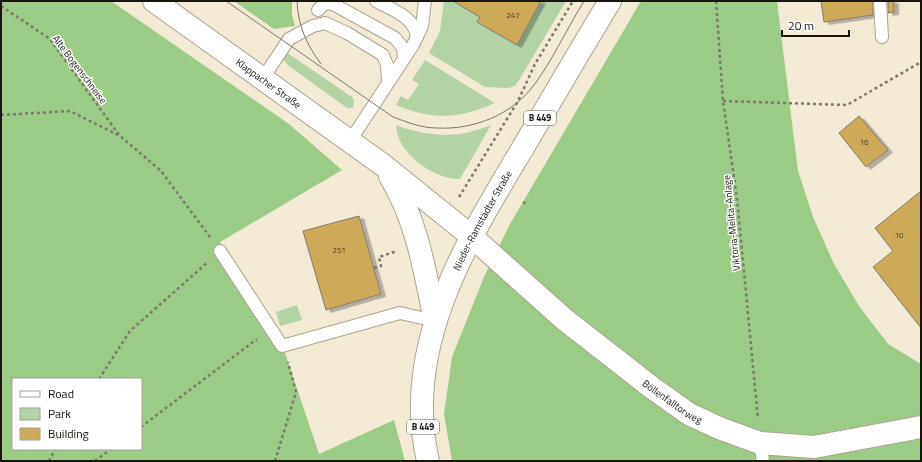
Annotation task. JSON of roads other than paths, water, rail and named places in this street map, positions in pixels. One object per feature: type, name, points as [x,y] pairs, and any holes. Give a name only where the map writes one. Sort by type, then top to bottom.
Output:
[{"type":"main road","name":"Klappacher Straße","points":[[154,1],[383,165],[472,236]]},
{"type":"main road","name":"Nieder-Ramstädter Straße","points":[[428,461],[424,446],[421,409],[427,348],[435,321],[452,277],[472,236],[610,1]]},
{"type":"main road","name":"Klappacher Straße","points":[[383,165],[402,195],[409,213],[422,256],[435,321]]},
{"type":"main road","name":"Böllenfalltorweg","points":[[472,236],[564,319],[651,387],[689,414],[719,428],[762,452],[814,447],[921,427]]},
{"type":"lane","points":[[376,1],[408,20],[415,30],[417,37]]},
{"type":"lane","points":[[350,141],[417,37],[422,26],[425,6],[418,1]]},
{"type":"lane","points":[[880,1],[882,37]]},
{"type":"lane","points":[[308,28],[315,20],[319,5],[331,3],[395,38],[403,48],[404,59]]},
{"type":"lane","points":[[263,78],[288,39],[317,24],[325,23],[347,33],[380,52],[386,59],[388,83]]},
{"type":"lane","points":[[220,251],[270,330],[282,346],[400,313],[435,321]]},
{"type":"tram line","points":[[226,1],[393,117],[409,123],[431,128],[451,128],[478,123],[515,105],[525,96],[541,76],[584,1]]},
{"type":"tram line","points":[[297,1],[299,18],[307,42],[321,64]]}]
